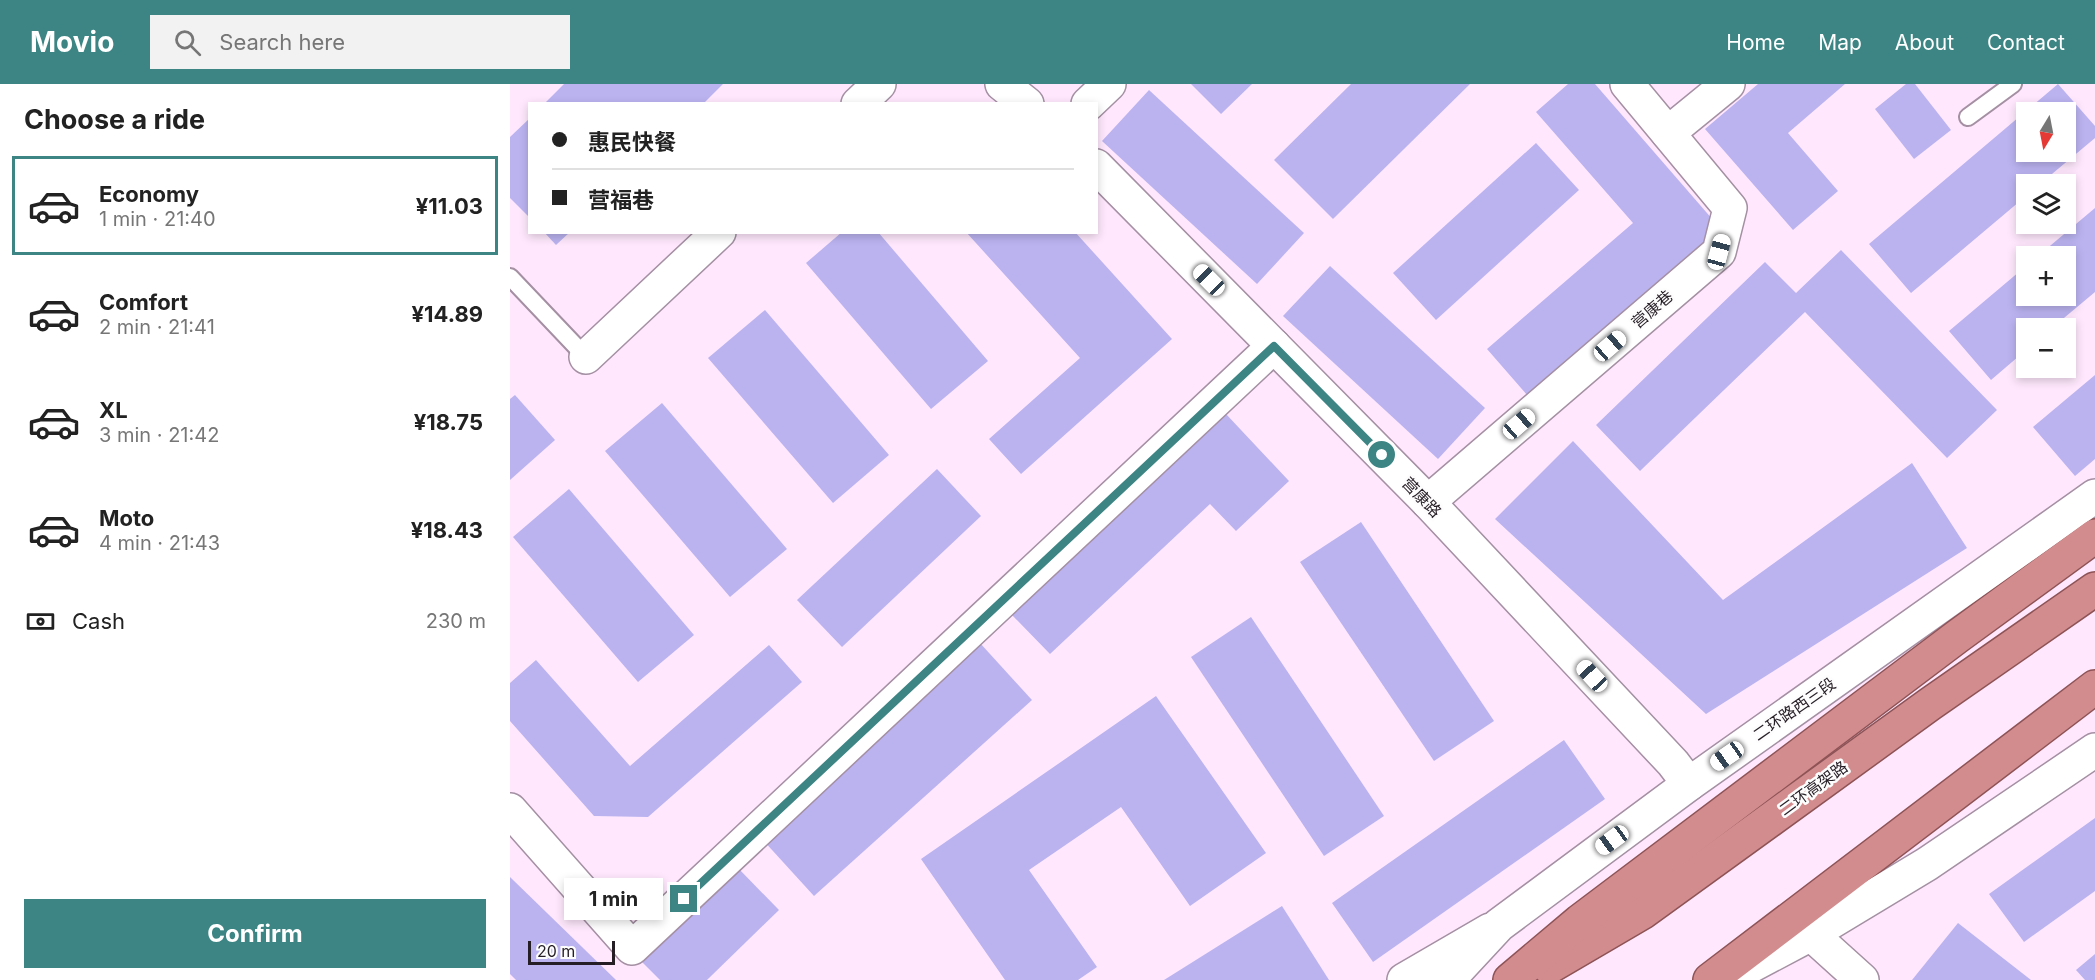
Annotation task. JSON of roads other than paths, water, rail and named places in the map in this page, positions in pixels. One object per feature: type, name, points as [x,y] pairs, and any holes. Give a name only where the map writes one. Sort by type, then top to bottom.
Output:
[{"type":"highway","points":[[1510,980],[1580,921],[2095,536]]},
{"type":"highway","name":"二环高架路","points":[[1527,980],[1643,912],[1930,704],[2095,589]]},
{"type":"highway","points":[[1710,980],[2095,687]]},
{"type":"street","points":[[860,102],[879,84]]},
{"type":"street","points":[[1002,84],[1024,102]]},
{"type":"street","points":[[1090,102],[1109,84]]},
{"type":"street","name":"营康巷","points":[[1428,502],[1719,252],[1730,208],[1627,84]]},
{"type":"street","points":[[1668,134],[1728,84]]},
{"type":"street","name":"营康路","points":[[1098,168],[1428,502],[1673,763],[1689,784]]},
{"type":"street","points":[[586,357],[717,234]]},
{"type":"street","points":[[510,810],[632,948],[1274,346]]},
{"type":"street","name":"二环路西三段","points":[[1448,980],[1499,924],[1689,784],[2095,496]]},
{"type":"street","points":[[1724,980],[1811,934],[1928,864],[2095,750]]},
{"type":"street","points":[[1404,980],[1499,924]]},
{"type":"street","points":[[1811,934],[1862,980]]},
{"type":"lane","points":[[1968,117],[2013,84]]},
{"type":"lane","points":[[510,277],[586,357]]}]
